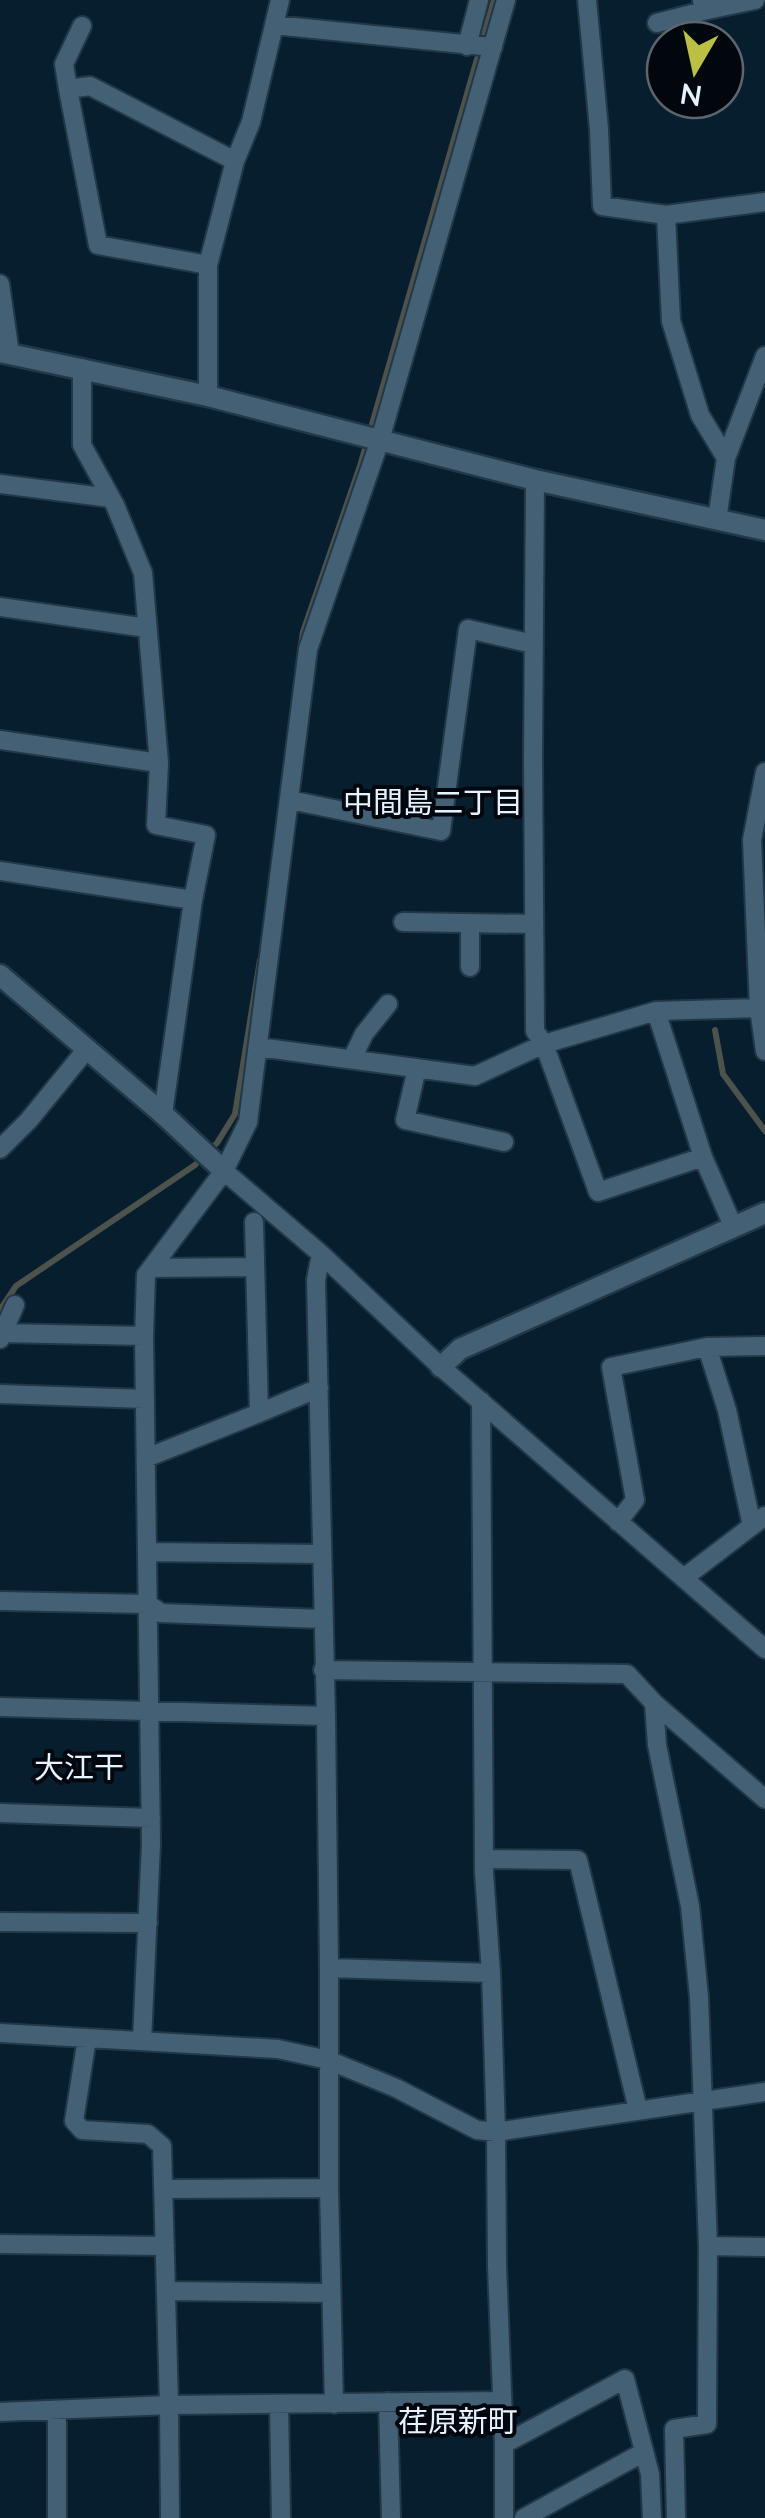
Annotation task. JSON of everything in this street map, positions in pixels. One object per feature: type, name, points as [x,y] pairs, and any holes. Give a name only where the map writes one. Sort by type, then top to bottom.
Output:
[{"type":"street","points":[[208,396],[208,265],[235,161],[251,122],[280,0]]},
{"type":"street","points":[[466,46],[479,0]]},
{"type":"street","points":[[142,2041],[151,1818],[146,1275],[224,1172],[248,1122],[308,649],[506,0]]},
{"type":"street","points":[[587,0],[602,206],[666,215],[765,202]]},
{"type":"street","points":[[668,20],[702,6],[755,0]]},
{"type":"street","points":[[274,25],[493,48]]},
{"type":"street","points":[[82,26],[64,64],[98,246],[208,265]]},
{"type":"street","points":[[68,88],[90,86],[235,161]]},
{"type":"street","points":[[666,215],[671,321],[700,415],[726,458]]},
{"type":"street","points":[[0,284],[5,353],[208,396],[535,480],[765,530]]},
{"type":"street","points":[[716,520],[726,458],[765,356]]},
{"type":"street","points":[[82,368],[82,445],[111,498],[142,573],[159,764],[156,826],[206,834],[192,900],[163,1114]]},
{"type":"street","points":[[535,480],[535,1031],[544,1044],[598,1192],[704,1156]]},
{"type":"street","points":[[0,484],[111,498]]},
{"type":"street","points":[[0,607],[146,628]]},
{"type":"street","points":[[290,800],[441,831],[468,629],[534,644]]},
{"type":"street","points":[[0,740],[159,764]]},
{"type":"street","points":[[765,772],[752,840],[765,1051]]},
{"type":"street","points":[[0,872],[192,900]]},
{"type":"street","points":[[403,922],[534,924]]},
{"type":"street","points":[[470,923],[470,967]]},
{"type":"street","points":[[0,975],[163,1114],[481,1401],[765,1648]]},
{"type":"street","points":[[352,1059],[364,1034],[388,1004]]},
{"type":"street","points":[[258,1047],[476,1076],[544,1044],[656,1011],[762,1007]]},
{"type":"street","points":[[656,1011],[704,1156],[733,1226]]},
{"type":"street","points":[[0,1149],[86,1050]]},
{"type":"street","points":[[418,1068],[406,1120],[504,1142]]},
{"type":"street","points":[[442,1366],[460,1349],[765,1212]]},
{"type":"street","points":[[254,1222],[259,1413]]},
{"type":"street","points":[[321,1254],[316,1280],[326,1716],[334,2404]]},
{"type":"street","points":[[152,1268],[255,1267]]},
{"type":"street","points":[[15,1305],[1,1336],[144,1336]]},
{"type":"street","points":[[618,1522],[636,1500],[611,1367],[706,1347],[765,1346]]},
{"type":"street","points":[[685,1577],[758,1521],[706,1347]]},
{"type":"street","points":[[146,1458],[319,1388]]},
{"type":"street","points":[[0,1394],[145,1399]]},
{"type":"street","points":[[481,1401],[484,1860],[496,2132],[504,2518]]},
{"type":"street","points":[[147,1552],[321,1554]]},
{"type":"street","points":[[0,1602],[148,1604],[160,1613],[322,1619]]},
{"type":"street","points":[[324,1670],[628,1674],[654,1703],[765,1799]]},
{"type":"street","points":[[654,1703],[657,1745],[690,1906],[700,1997],[708,2246],[708,2424],[674,2429],[676,2518]]},
{"type":"street","points":[[0,1707],[326,1716]]},
{"type":"street","points":[[0,1812],[151,1818]]},
{"type":"street","points":[[484,1860],[578,1860],[638,2110]]},
{"type":"street","points":[[0,1922],[148,1923]]},
{"type":"street","points":[[330,1968],[491,1973]]},
{"type":"street","points":[[0,2033],[278,2049],[328,2060],[396,2088],[477,2130],[496,2132],[765,2092]]},
{"type":"street","points":[[87,2038],[74,2121],[82,2130],[148,2134],[162,2146],[170,2518]]},
{"type":"street","points":[[164,2188],[329,2188]]},
{"type":"street","points":[[0,2244],[165,2246]]},
{"type":"street","points":[[708,2246],[765,2247]]},
{"type":"street","points":[[166,2292],[331,2293]]},
{"type":"street","points":[[504,2444],[626,2379],[650,2474],[652,2518]]},
{"type":"street","points":[[0,2412],[169,2405],[501,2401]]},
{"type":"street","points":[[388,2402],[390,2518]]},
{"type":"street","points":[[279,2404],[281,2518]]},
{"type":"street","points":[[56,2410],[57,2518]]},
{"type":"street","points":[[524,2518],[644,2452]]},
{"type":"waterway","points":[[301,645],[360,466],[494,0]]},
{"type":"waterway","points":[[0,1310],[16,1286],[195,1165],[217,1143],[235,1114],[260,960]]},
{"type":"waterway","points":[[715,1030],[723,1074],[765,1131]]},
{"type":"district","name":"中間島二丁目","points":[[433,801]]},
{"type":"district","name":"大江干","points":[[79,1766]]},
{"type":"district","name":"荏原新町","points":[[458,2420]]}]
